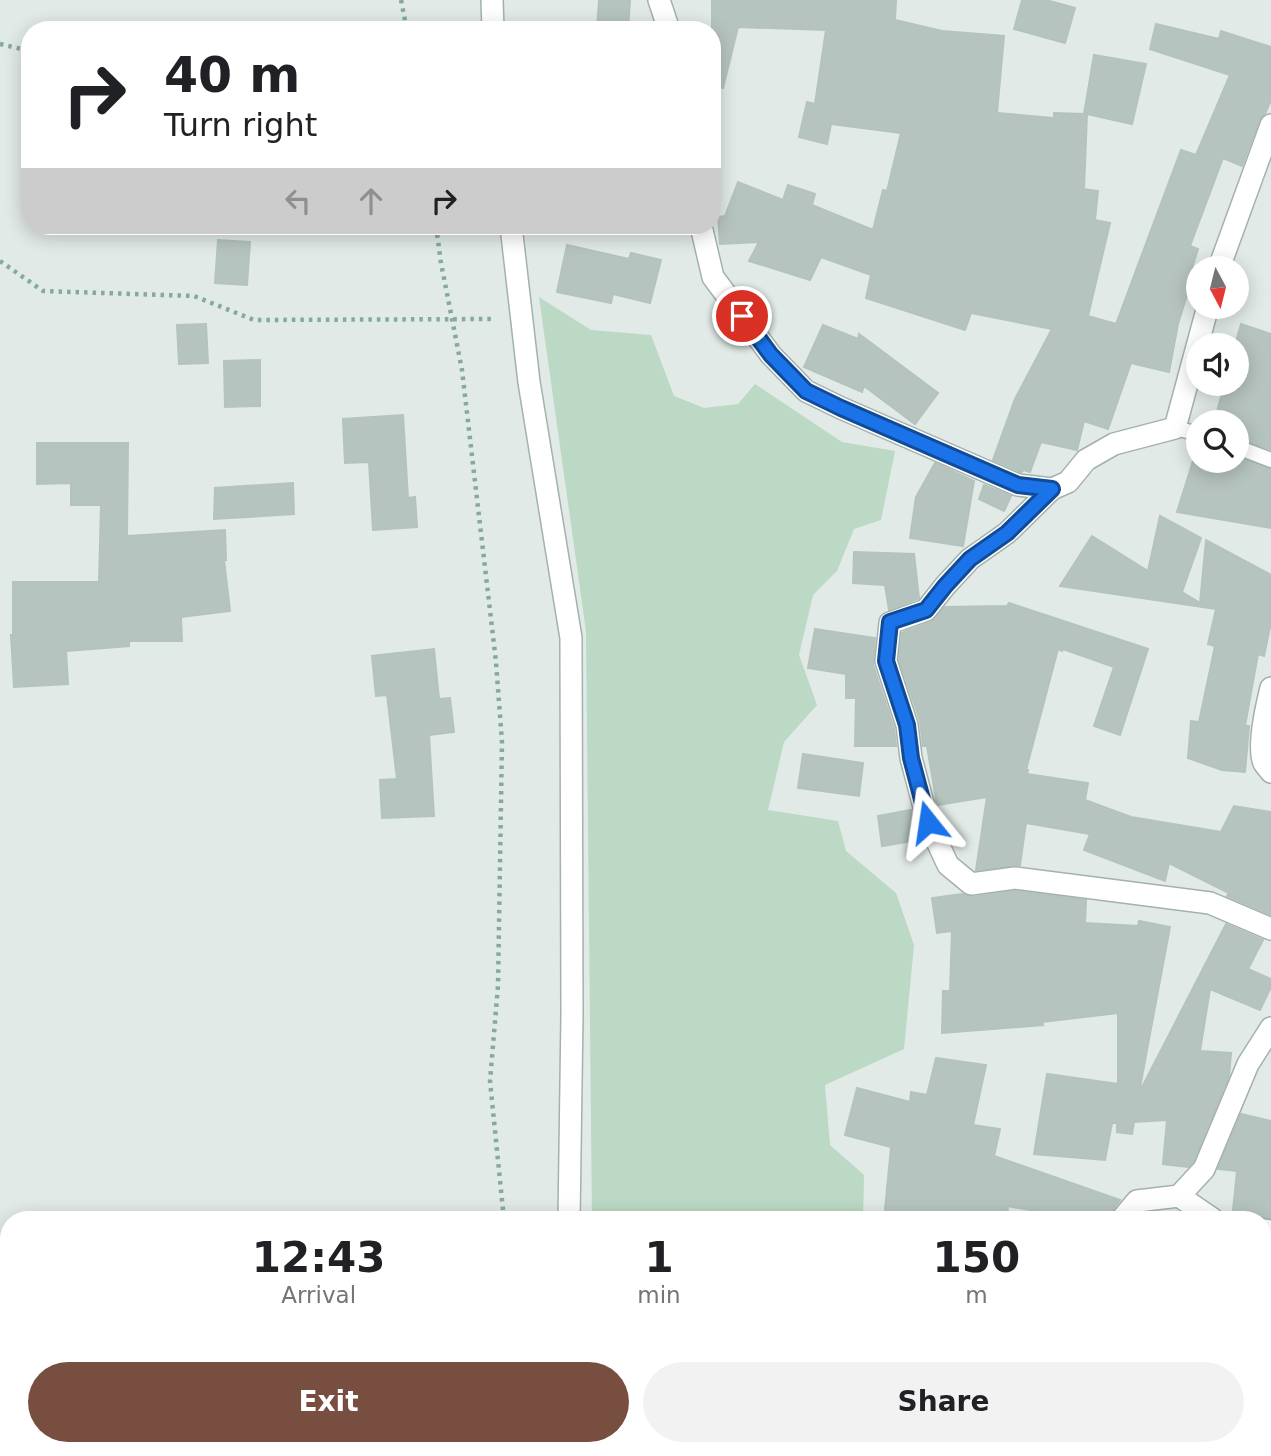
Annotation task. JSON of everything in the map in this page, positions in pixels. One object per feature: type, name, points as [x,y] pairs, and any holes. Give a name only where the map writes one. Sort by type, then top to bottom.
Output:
[{"type":"street","points":[[492,0],[493,21]]},
{"type":"street","points":[[659,0],[666,21]]},
{"type":"street","points":[[1223,256],[1271,125]]},
{"type":"street","points":[[512,235],[529,382],[571,638],[572,1014],[569,1211]]},
{"type":"street","points":[[703,235],[713,277],[771,355],[806,391],[1018,485],[1052,489]]},
{"type":"street","points":[[1204,319],[1175,428],[1114,444],[1086,460],[1068,482],[1052,489],[1007,533],[970,559],[926,610],[890,622],[886,661],[907,725],[911,758],[928,822],[948,865],[971,884],[1015,878],[1210,904],[1271,929]]},
{"type":"street","points":[[1271,688],[1266,706],[1262,747],[1263,761],[1271,772]]},
{"type":"street","points":[[1179,1196],[1204,1169],[1248,1064],[1271,1028]]},
{"type":"street","points":[[1128,1211],[1137,1200],[1179,1196],[1201,1211]]},
{"type":"lane","points":[[1175,428],[1186,431]]},
{"type":"lane","points":[[1249,452],[1271,460]]},
{"type":"path","points":[[401,0],[405,21]]},
{"type":"path","points":[[0,44],[21,49]]},
{"type":"path","points":[[437,235],[462,370],[496,662],[502,742],[498,986],[490,1081],[502,1211]]},
{"type":"path","points":[[0,261],[43,291],[194,296],[254,320],[522,318]]},
{"type":"green space","points":[[539,297],[591,330],[651,335],[674,396],[704,408],[738,404],[755,384],[842,442],[895,451],[881,520],[854,529],[837,571],[813,595],[799,655],[817,705],[784,742],[768,810],[838,821],[846,851],[896,893],[914,945],[904,1049],[825,1085],[830,1145],[864,1175],[863,1211],[592,1211],[586,631]]},
{"type":"building","points":[[599,0],[630,0],[629,21],[598,21]]},
{"type":"building","points":[[712,0],[896,0],[895,20],[942,31],[1004,36],[997,113],[1054,118],[1054,113],[1084,114],[1094,55],[1146,64],[1132,124],[1087,114],[1084,189],[1098,191],[1095,220],[1110,223],[1088,316],[1116,324],[1181,150],[1196,155],[1230,75],[1150,49],[1156,24],[1219,39],[1221,31],[1271,47],[1271,100],[1259,121],[1242,166],[1223,158],[1190,246],[1198,249],[1196,256],[1186,256],[1186,298],[1169,372],[1131,363],[1108,429],[1084,421],[1077,450],[1041,442],[1030,472],[1021,472],[993,460],[1015,399],[1052,329],[971,313],[965,330],[866,298],[871,275],[821,257],[810,280],[749,261],[759,242],[720,244],[721,217],[725,216],[738,182],[783,200],[788,185],[815,194],[812,205],[873,230],[883,190],[887,191],[901,133],[831,124],[827,144],[799,137],[807,102],[815,104],[826,30],[738,27],[723,88],[721,21],[712,21]]},
{"type":"building","points":[[1022,0],[1046,0],[1075,8],[1065,43],[1014,29]]},
{"type":"building","points":[[218,240],[250,242],[247,285],[215,283]]},
{"type":"building","points":[[567,245],[629,259],[631,253],[661,260],[650,303],[613,294],[611,303],[557,292]]},
{"type":"building","points":[[206,324],[208,363],[179,364],[177,325]]},
{"type":"building","points":[[1241,324],[1271,334],[1271,450],[1249,442],[1249,410],[1217,410],[1221,396],[1249,396],[1249,333],[1238,333]]},
{"type":"building","points":[[823,325],[858,339],[859,334],[938,393],[915,424],[864,386],[862,392],[804,367]]},
{"type":"building","points":[[260,360],[260,406],[225,407],[224,361]]},
{"type":"building","points":[[403,415],[408,498],[415,497],[417,527],[373,530],[369,462],[345,463],[343,419]]},
{"type":"building","points":[[37,443],[128,443],[127,536],[225,530],[224,560],[230,611],[181,617],[182,641],[129,641],[129,646],[66,651],[68,684],[14,687],[11,635],[13,582],[99,582],[101,505],[71,505],[71,483],[37,484]]},
{"type":"building","points":[[1249,461],[1271,469],[1271,528],[1177,512],[1189,473],[1249,473]]},
{"type":"building","points":[[935,463],[974,481],[963,546],[910,538],[916,497]]},
{"type":"building","points":[[293,483],[294,514],[214,519],[215,488]]},
{"type":"building","points":[[984,485],[1011,496],[1004,511],[979,499]]},
{"type":"building","points":[[1160,516],[1201,538],[1182,592],[1200,603],[1206,540],[1271,575],[1271,622],[1264,656],[1258,654],[1245,726],[1249,726],[1245,772],[1222,770],[1188,758],[1191,721],[1199,722],[1215,646],[1208,644],[1216,609],[1060,586],[1092,536],[1148,571]]},
{"type":"building","points":[[854,552],[914,554],[919,598],[889,610],[885,585],[853,583]]},
{"type":"building","points":[[1009,603],[1148,649],[1120,735],[1094,726],[1114,667],[1058,649],[1027,774],[1088,783],[1085,800],[1131,817],[1221,832],[1234,806],[1271,812],[1271,915],[1227,896],[1229,893],[1169,863],[1165,881],[1084,850],[1090,834],[1026,823],[1020,865],[976,870],[987,797],[937,805],[927,746],[923,746],[920,721],[899,660],[902,633],[931,622],[945,607],[1007,606]]},
{"type":"building","points":[[815,629],[875,638],[873,665],[894,728],[896,746],[855,746],[856,698],[846,698],[846,674],[808,668]]},
{"type":"building","points":[[434,649],[439,699],[450,698],[454,732],[429,735],[434,816],[382,818],[380,780],[397,779],[387,695],[376,696],[372,656]]},
{"type":"building","points":[[803,754],[863,763],[859,796],[798,788]]},
{"type":"building","points":[[911,810],[919,840],[882,846],[878,816]]},
{"type":"building","points":[[1015,891],[1086,900],[1085,923],[1138,926],[1139,921],[1170,927],[1139,1093],[1226,924],[1263,940],[1248,969],[1271,979],[1271,987],[1260,1010],[1210,989],[1200,1051],[1231,1053],[1229,1076],[1193,1162],[1188,1167],[1163,1164],[1167,1120],[1134,1122],[1132,1134],[1117,1132],[1117,1123],[1112,1123],[1105,1160],[1034,1154],[1047,1074],[1118,1084],[1118,1013],[1042,1022],[1043,1025],[942,1033],[943,991],[950,991],[952,931],[937,933],[932,898],[962,894],[973,897]]},
{"type":"building","points":[[936,1058],[986,1065],[973,1125],[1000,1129],[994,1156],[1120,1200],[1112,1211],[1035,1211],[1008,1206],[1008,1211],[885,1211],[891,1147],[845,1135],[857,1088],[910,1102],[911,1092],[927,1095]]},
{"type":"building","points":[[1241,1114],[1271,1121],[1271,1211],[1233,1211],[1237,1171],[1218,1169]]},
{"type":"route","points":[[742,316],[771,355],[806,391],[1018,485],[1052,489],[1007,533],[970,559],[926,610],[890,622],[886,661],[907,725],[911,758],[928,822]]}]
